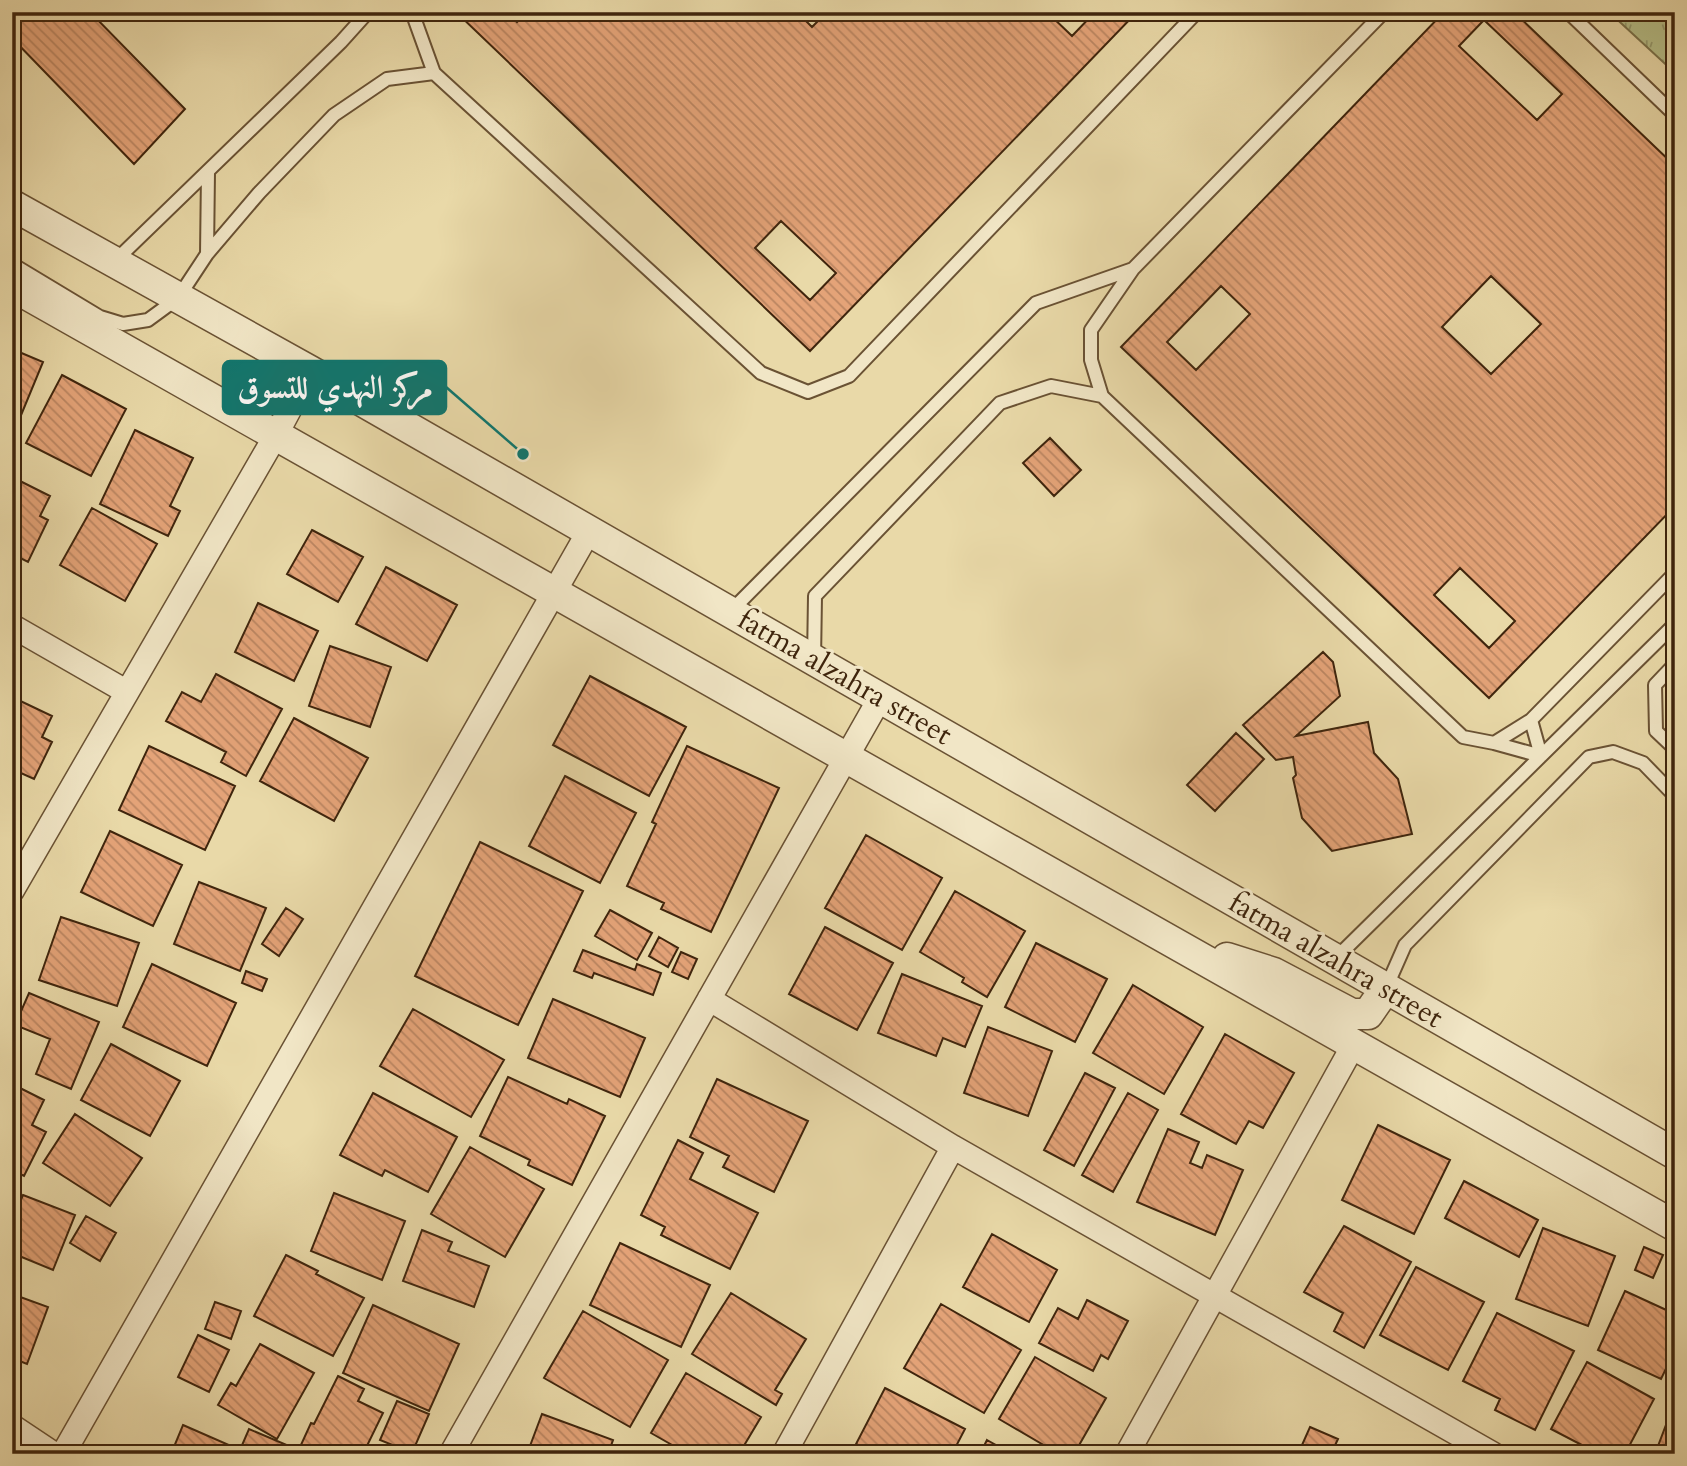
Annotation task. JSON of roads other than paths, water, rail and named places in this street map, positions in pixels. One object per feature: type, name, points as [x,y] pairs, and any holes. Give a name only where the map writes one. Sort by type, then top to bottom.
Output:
[{"type":"street","name":"fatma alzahra street","points":[[12,205],[310,371],[1675,1154]]},
{"type":"street","points":[[12,286],[1675,1226]]},
{"type":"street","points":[[12,891],[310,371]]},
{"type":"street","points":[[63,1454],[589,531]]},
{"type":"street","points":[[12,626],[127,692]]},
{"type":"street","points":[[451,1454],[880,698]]},
{"type":"street","points":[[1160,935],[1274,973],[1352,1014],[1368,1014],[1386,988]]},
{"type":"street","points":[[709,999],[953,1147],[1493,1454]]},
{"type":"street","points":[[1127,1454],[1354,1044]]},
{"type":"street","points":[[784,1454],[953,1147]]},
{"type":"street","points":[[12,1426],[54,1454]]},
{"type":"lane","points":[[114,262],[341,42],[368,12]]},
{"type":"lane","points":[[412,12],[434,73],[761,373],[808,391],[849,376],[1197,12]]},
{"type":"lane","points":[[1384,12],[1133,269],[1091,330],[1091,360],[1102,396],[1463,737],[1541,756],[1531,720]]},
{"type":"lane","points":[[1567,12],[1675,115]]},
{"type":"lane","points":[[12,264],[100,317],[123,324],[148,320],[178,298],[207,254],[259,193],[334,115],[387,79],[434,73]]},
{"type":"lane","points":[[207,254],[208,172]]},
{"type":"lane","points":[[731,612],[1036,303],[1133,269]]},
{"type":"lane","points":[[814,660],[815,596],[1000,403],[1051,386],[1102,396]]},
{"type":"lane","points":[[1494,743],[1531,720],[1675,573]]},
{"type":"lane","points":[[1335,959],[1675,624]]},
{"type":"lane","points":[[1675,664],[1655,685],[1656,731],[1675,750]]},
{"type":"lane","points":[[1386,988],[1405,945],[1589,757],[1613,752],[1643,764],[1675,796]]},
{"type":"place","name":"مركز النهدي للتسوق","points":[[523,454]]}]
